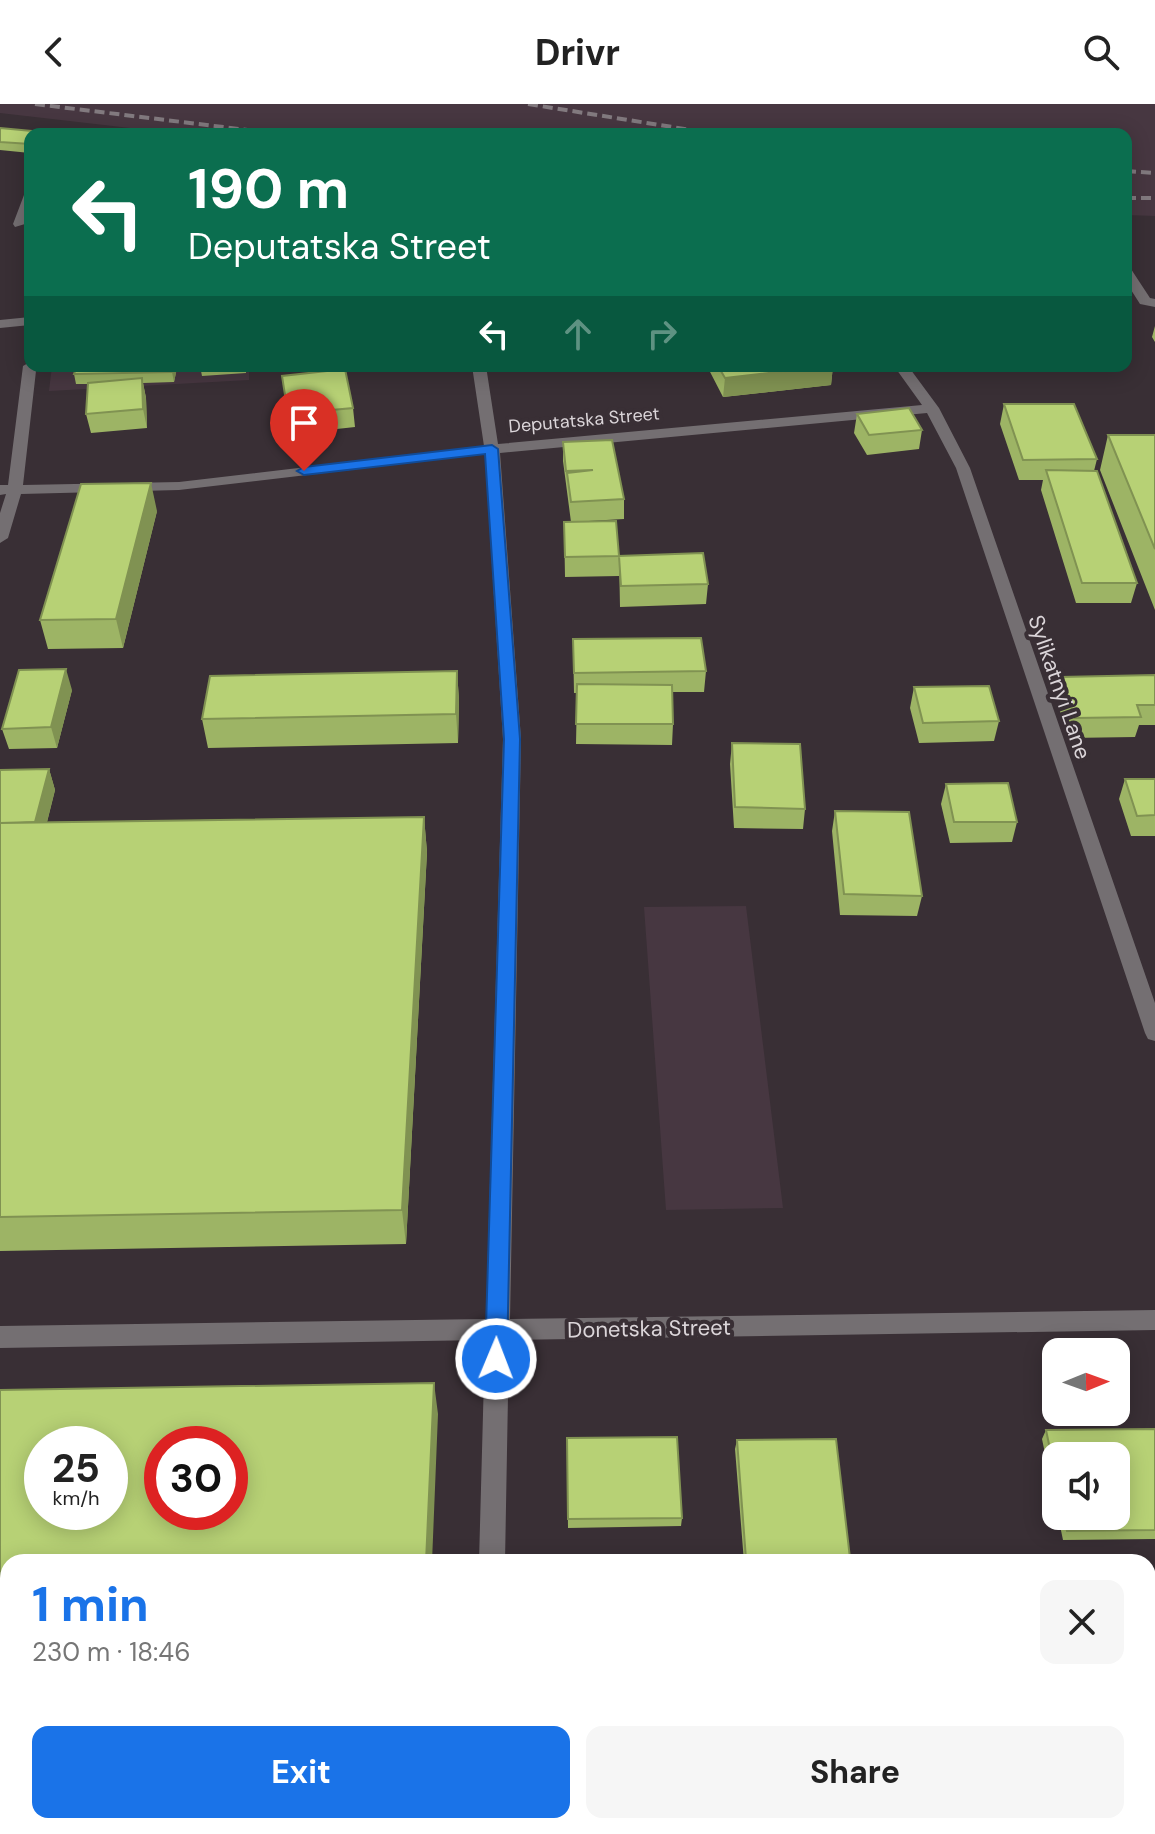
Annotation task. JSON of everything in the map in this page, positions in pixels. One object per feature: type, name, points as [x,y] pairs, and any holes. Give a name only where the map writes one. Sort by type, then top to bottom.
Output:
[{"type":"street","points":[[1132,281],[1145,301],[1155,303]]},
{"type":"street","points":[[0,324],[24,322]]},
{"type":"street","points":[[0,538],[29,372]]},
{"type":"street","points":[[480,372],[492,449],[512,739],[492,1554]]},
{"type":"street","name":"Sylikatnyi Lane","points":[[905,372],[932,408],[963,468],[1155,1033]]},
{"type":"street","name":"Deputatska Street","points":[[8,489],[179,486],[492,449],[932,408]]},
{"type":"street","name":"Donetska Street","points":[[0,1337],[1155,1320]]},
{"type":"shaded area","points":[[0,104],[1155,104],[1155,216],[1132,215],[1132,128],[130,128],[0,113]]},
{"type":"shaded area","points":[[51,372],[249,372],[249,380],[49,391]]},
{"type":"shaded area","points":[[746,906],[783,1208],[666,1210],[644,907]]},
{"type":"building","points":[[0,128],[24,130],[24,144],[0,142]]},
{"type":"building","points":[[75,372],[172,372],[74,374]]},
{"type":"building","points":[[346,372],[353,408],[288,414],[282,376]]},
{"type":"building","points":[[722,372],[778,372],[725,378]]},
{"type":"building","points":[[142,378],[143,409],[86,414],[88,383]]},
{"type":"building","points":[[1004,404],[1074,404],[1097,459],[1023,460]]},
{"type":"building","points":[[909,408],[922,430],[869,435],[857,414]]},
{"type":"building","points":[[1108,435],[1155,435],[1155,549]]},
{"type":"building","points":[[612,440],[624,499],[571,502],[567,473],[593,470],[566,471],[563,442]]},
{"type":"building","points":[[1046,470],[1097,471],[1137,583],[1082,583]]},
{"type":"building","points":[[151,483],[116,619],[40,620],[81,484]]},
{"type":"building","points":[[616,521],[619,556],[565,557],[564,522]]},
{"type":"building","points":[[703,553],[708,584],[621,586],[619,556]]},
{"type":"building","points":[[701,638],[706,671],[574,673],[573,639]]},
{"type":"building","points":[[66,669],[51,727],[2,729],[19,670]]},
{"type":"building","points":[[457,671],[456,714],[202,719],[210,676]]},
{"type":"building","points":[[1155,675],[1155,705],[1137,705],[1141,717],[1075,718],[1061,677]]},
{"type":"building","points":[[577,684],[672,685],[673,724],[576,724]]},
{"type":"building","points":[[989,686],[999,721],[923,723],[914,687]]},
{"type":"building","points":[[732,743],[800,744],[805,809],[735,807]]},
{"type":"building","points":[[49,769],[35,822],[0,823],[0,770]]},
{"type":"building","points":[[1125,779],[1155,779],[1155,815],[1137,816]]},
{"type":"building","points":[[1008,783],[1017,822],[954,822],[946,784]]},
{"type":"building","points":[[835,811],[909,812],[922,896],[844,894]]},
{"type":"building","points":[[424,817],[402,1210],[0,1217],[0,823]]},
{"type":"building","points":[[434,1383],[426,1554],[0,1554],[0,1390]]},
{"type":"building","points":[[1155,1429],[1155,1530],[1067,1531],[1130,1530],[1130,1442],[1048,1442],[1046,1430]]},
{"type":"building","points":[[677,1437],[682,1518],[568,1519],[567,1438]]},
{"type":"building","points":[[836,1439],[850,1554],[746,1554],[737,1440]]},
{"type":"railway","points":[[35,104],[231,128]]},
{"type":"railway","points":[[528,104],[678,128]]},
{"type":"railway","points":[[1132,171],[1155,173]]},
{"type":"railway","points":[[1132,198],[1155,198]]},
{"type":"route","points":[[304,471],[492,449],[512,739],[496,1359]]}]
